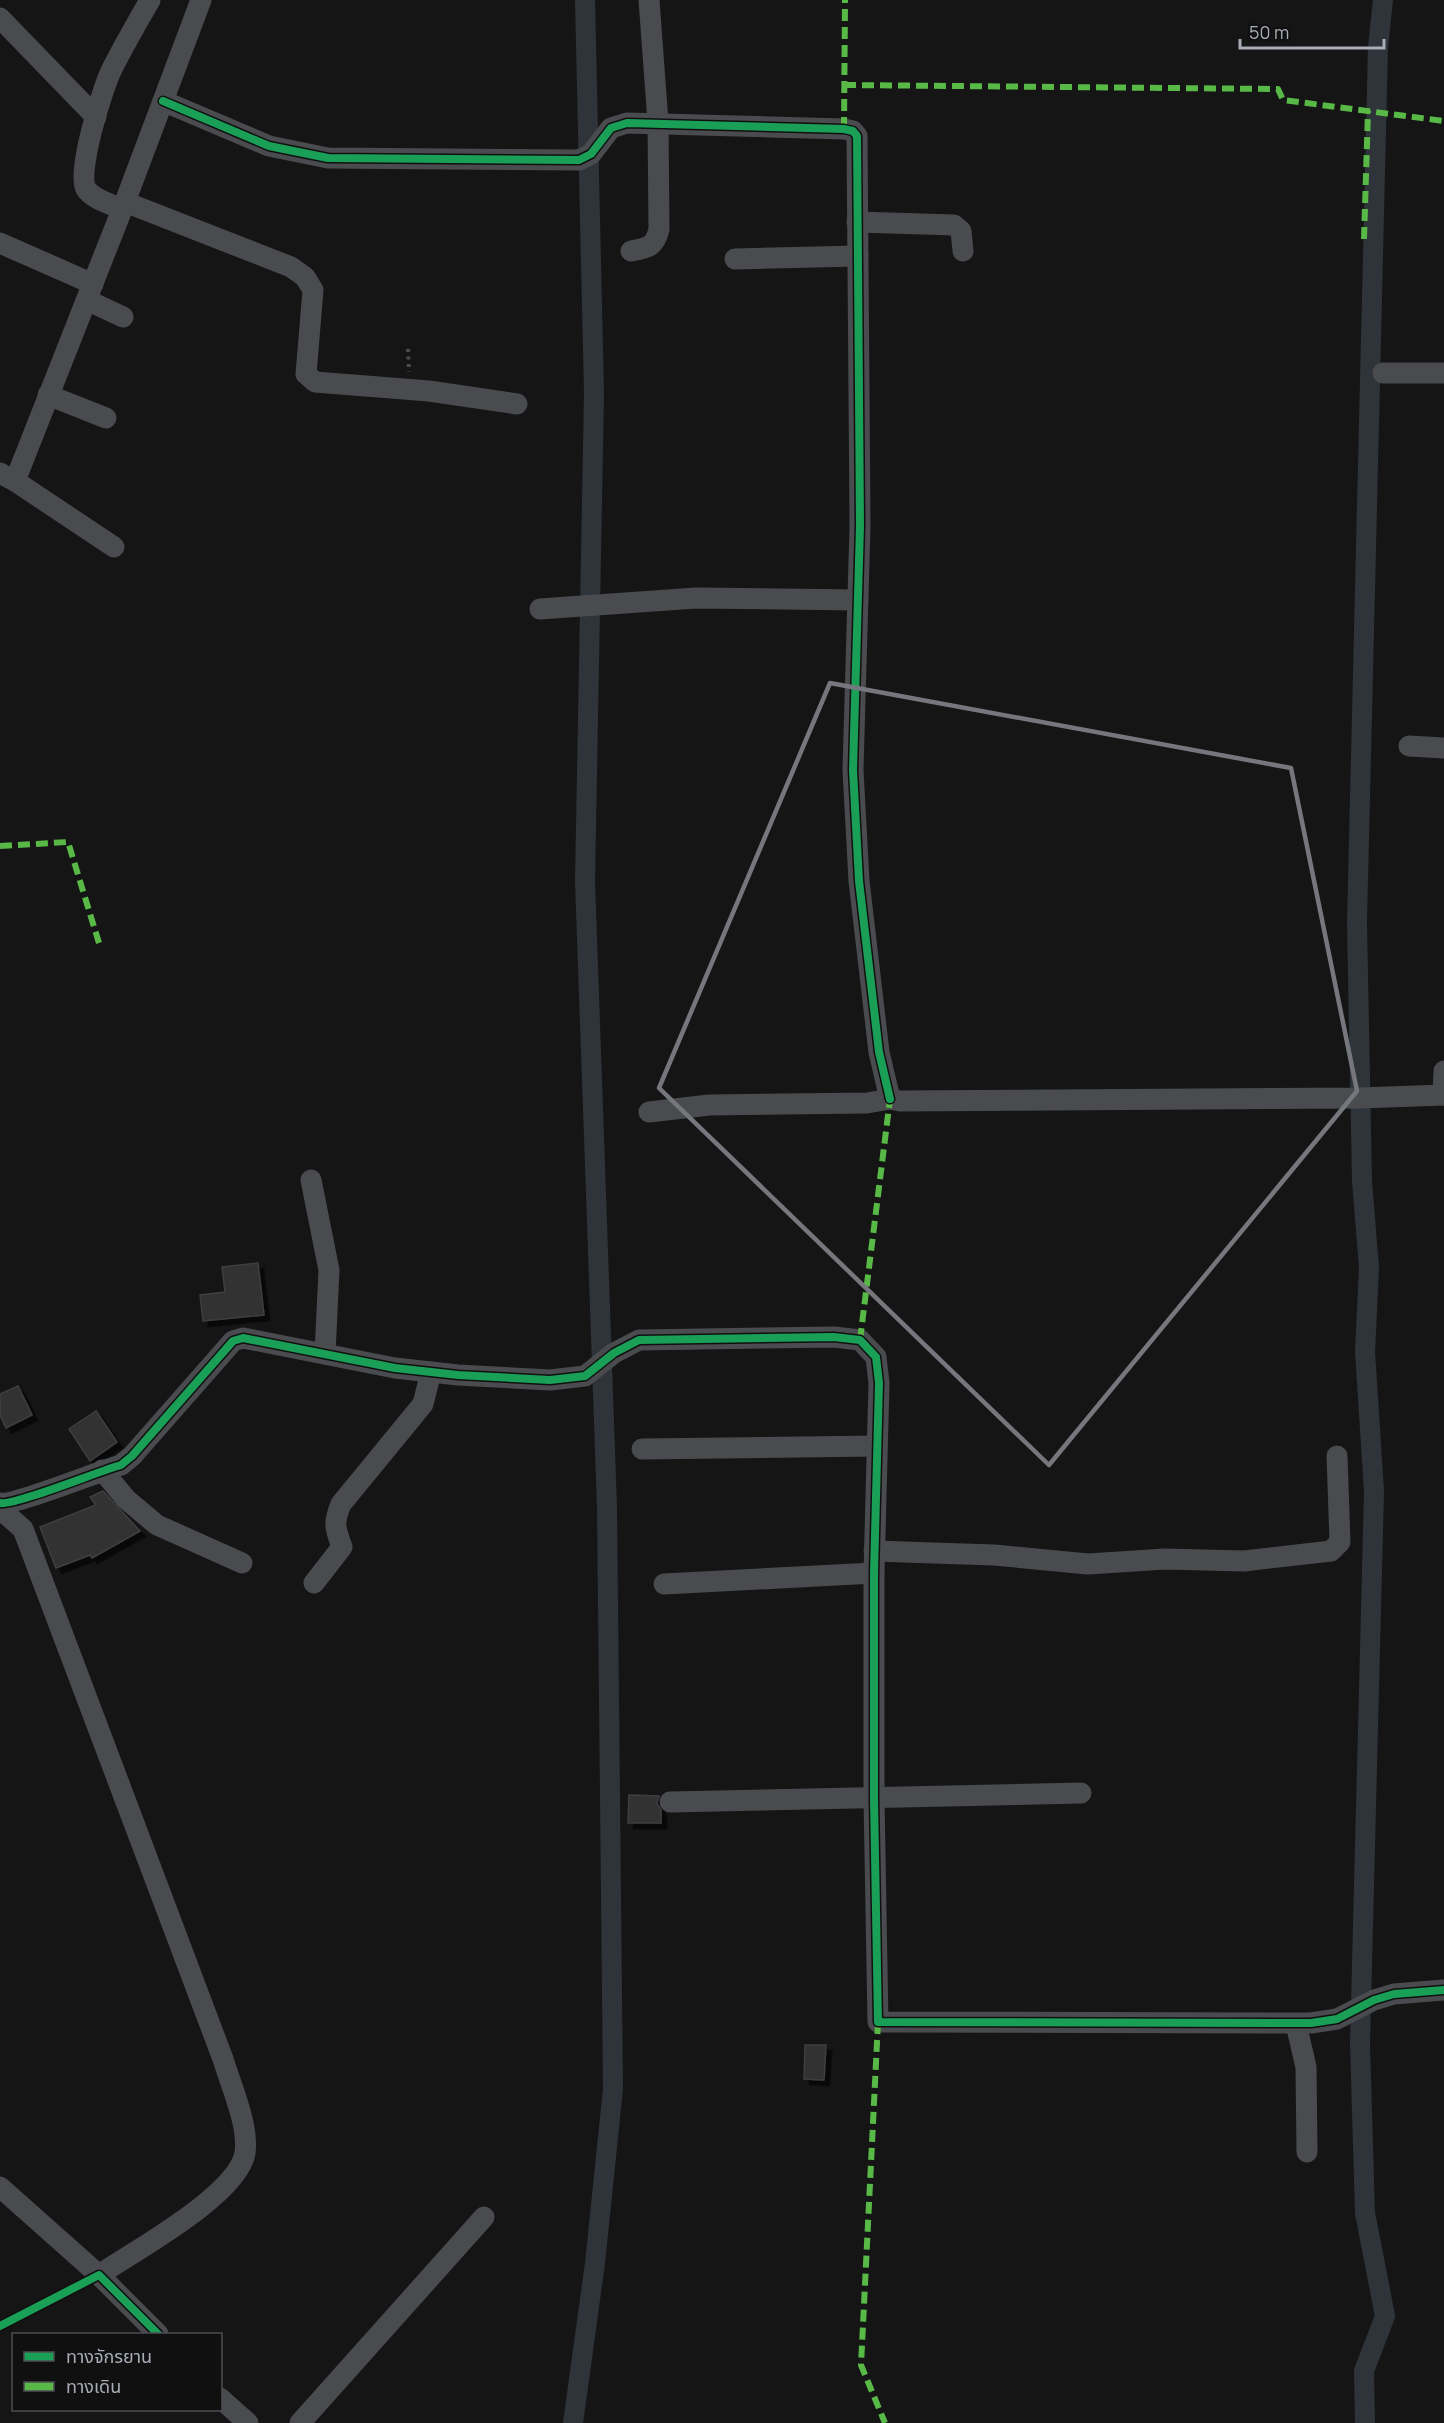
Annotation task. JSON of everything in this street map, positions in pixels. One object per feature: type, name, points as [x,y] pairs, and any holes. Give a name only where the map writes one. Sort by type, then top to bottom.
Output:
[{"type":"street","points":[[150,0],[111,71],[86,155],[84,181],[87,189],[98,199],[124,206],[291,267],[305,277],[313,290],[306,374],[315,382],[429,391],[517,404]]},
{"type":"street","points":[[114,547],[8,477],[48,395],[90,292],[201,0]]},
{"type":"street","points":[[631,251],[650,247],[656,242],[659,229],[658,123],[649,0]]},
{"type":"street","points":[[0,18],[96,117]]},
{"type":"street","points":[[163,101],[269,146],[328,158],[579,160],[591,154],[611,128],[627,123],[853,131],[856,136],[858,222],[860,526],[853,770],[859,870],[879,1052],[890,1099]]},
{"type":"street","points":[[858,222],[954,225],[961,231],[963,251]]},
{"type":"street","points":[[0,243],[90,292],[123,317]]},
{"type":"street","points":[[735,259],[858,256]]},
{"type":"street","points":[[1383,373],[1444,373]]},
{"type":"street","points":[[48,395],[106,418]]},
{"type":"street","points":[[540,609],[696,598],[858,600]]},
{"type":"street","points":[[1409,746],[1444,748]]},
{"type":"street","points":[[649,1112],[709,1105],[867,1103],[890,1099],[912,1101],[1359,1098],[1443,1095],[1444,1071]]},
{"type":"street","points":[[311,1180],[329,1270],[325,1354]]},
{"type":"street","points":[[0,1503],[21,1499],[121,1465],[132,1456],[233,1341],[243,1338],[263,1340],[395,1368],[550,1380],[585,1376],[614,1353],[639,1340],[834,1337],[860,1340],[876,1357],[879,1383],[874,1551],[874,1799],[878,2022],[1296,2024],[1337,2019],[1374,2000],[1411,1991],[1444,1990]]},
{"type":"street","points":[[314,1583],[342,1547],[335,1529],[335,1518],[341,1504],[423,1404],[431,1372]]},
{"type":"street","points":[[642,1449],[877,1446]]},
{"type":"street","points":[[874,1551],[994,1555],[1088,1564],[1165,1559],[1244,1561],[1331,1551],[1340,1542],[1337,1456]]},
{"type":"street","points":[[102,1470],[126,1499],[157,1525],[242,1563]]},
{"type":"street","points":[[0,1509],[23,1529],[223,2059],[244,2132],[244,2154],[234,2176],[207,2204],[99,2275]]},
{"type":"street","points":[[664,1584],[874,1573]]},
{"type":"street","points":[[670,1802],[1082,1793]]},
{"type":"street","points":[[1296,2024],[1306,2067],[1307,2152]]},
{"type":"street","points":[[0,2187],[99,2275],[157,2333]]},
{"type":"street","points":[[300,2423],[484,2217]]},
{"type":"street","points":[[222,2400],[248,2423]]},
{"type":"highlighted area","points":[[830,683],[1291,768],[1357,1091],[1049,1465],[659,1088]]},
{"type":"building","points":[[258,1263],[264,1315],[203,1321],[200,1295],[225,1292],[222,1267]]},
{"type":"building","points":[[18,1386],[32,1415],[6,1428],[0,1415],[0,1394]]},
{"type":"building","points":[[96,1411],[117,1442],[90,1461],[69,1429]]},
{"type":"building","points":[[103,1491],[140,1531],[92,1558],[90,1555],[56,1568],[40,1527],[96,1505],[90,1497]]},
{"type":"building","points":[[629,1795],[659,1796],[657,1803],[661,1810],[661,1823],[628,1823]]},
{"type":"building","points":[[805,2045],[826,2045],[824,2080],[804,2079]]},
{"type":"waterway","points":[[573,2423],[595,2263],[613,2089],[607,1507],[585,881],[594,393],[585,0]]},
{"type":"waterway","points":[[1365,2423],[1364,2371],[1385,2316],[1365,2213],[1360,2044],[1374,1491],[1365,1352],[1369,1268],[1362,1181],[1357,923],[1378,47],[1383,0]]},
{"type":"marked path","points":[[844,129],[845,0]]},
{"type":"marked path","points":[[844,85],[1278,89],[1283,100],[1444,121]]},
{"type":"marked path","points":[[1364,239],[1368,111]]},
{"type":"marked path","points":[[0,846],[68,842],[99,943]]},
{"type":"marked path","points":[[860,1340],[890,1099]]},
{"type":"marked path","points":[[878,2022],[861,2365],[885,2423]]},
{"type":"cycle path","points":[[163,101],[269,146],[328,158],[579,160],[591,154],[611,128],[627,123],[844,129],[853,131],[857,136],[860,526],[853,770],[859,881],[879,1052],[890,1099]]},
{"type":"cycle path","points":[[0,1503],[39,1494],[121,1465],[132,1456],[233,1341],[243,1338],[395,1368],[458,1375],[550,1380],[585,1376],[614,1353],[639,1340],[834,1337],[860,1340],[876,1357],[879,1383],[874,1573],[874,1799],[878,2022],[1311,2023],[1337,2019],[1374,2000],[1394,1994],[1444,1990]]},
{"type":"cycle path","points":[[0,2326],[99,2275],[157,2333]]}]
